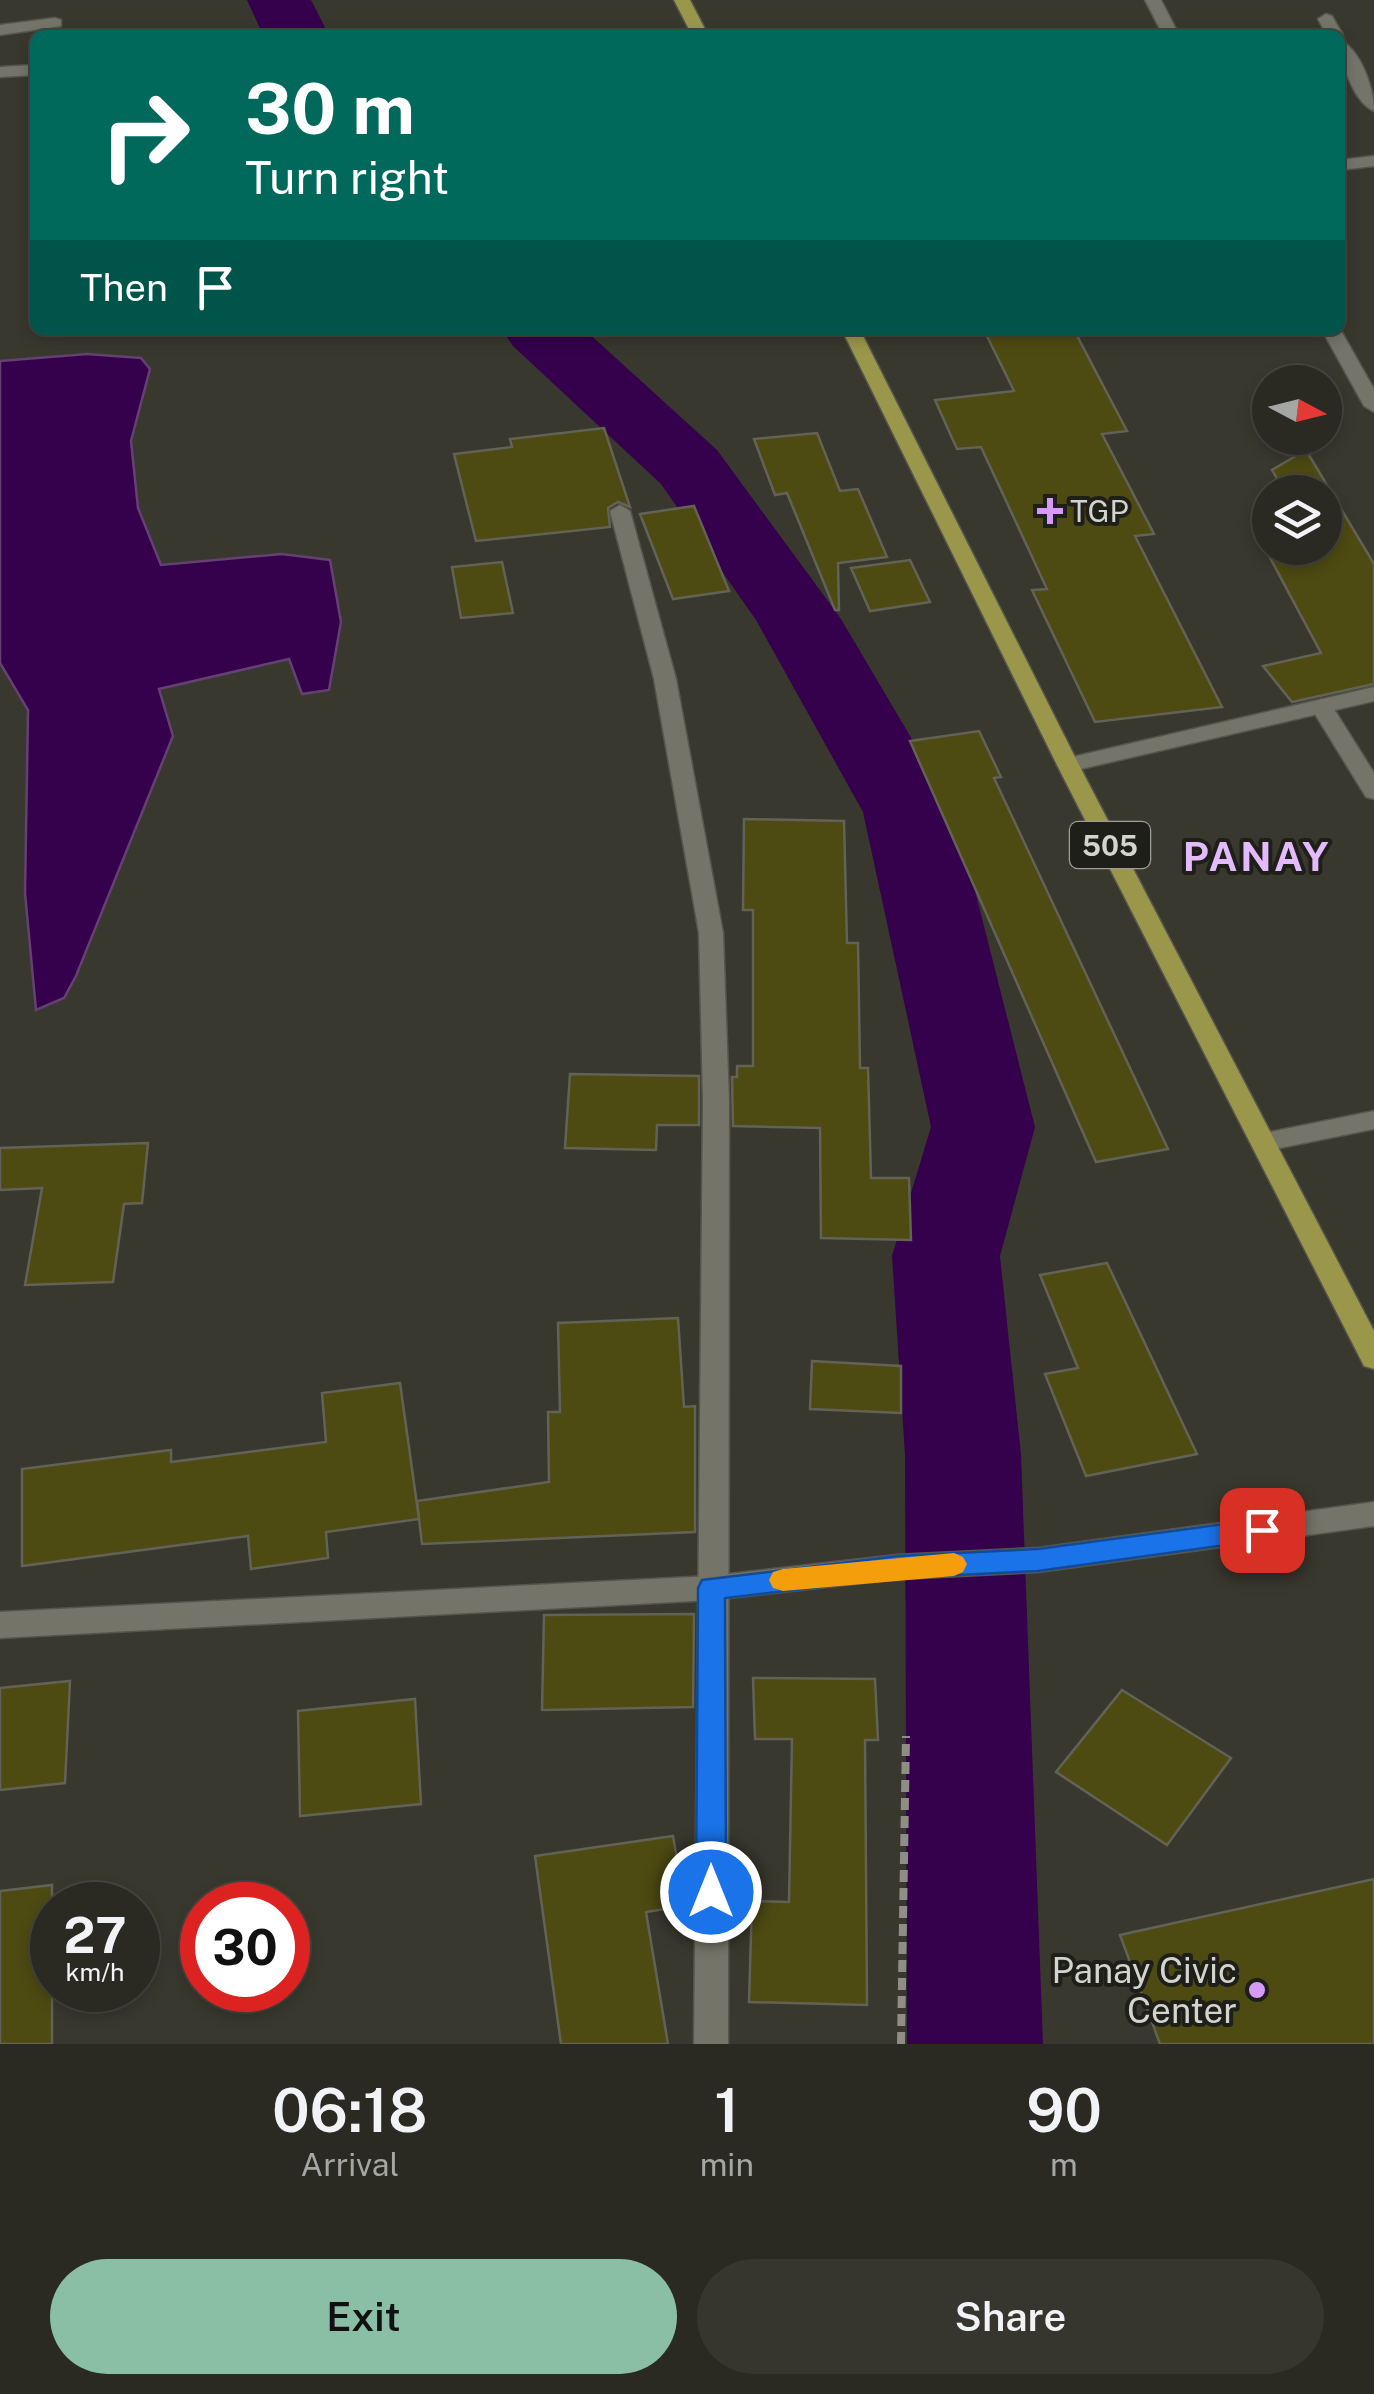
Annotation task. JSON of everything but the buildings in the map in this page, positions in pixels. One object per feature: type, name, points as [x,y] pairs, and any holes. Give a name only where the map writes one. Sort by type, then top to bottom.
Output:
[{"type":"main road","points":[[682,0],[697,30]]},
{"type":"main road","name":"505","points":[[853,335],[1068,765],[1374,1358]]},
{"type":"street","points":[[1153,0],[1168,30]]},
{"type":"street","points":[[0,30],[55,23]]},
{"type":"street","points":[[1345,54],[1374,106]]},
{"type":"street","points":[[0,72],[30,70]]},
{"type":"street","points":[[1345,164],[1374,160]]},
{"type":"street","points":[[1334,335],[1374,406]]},
{"type":"street","points":[[620,511],[664,678],[711,933],[716,1102],[711,2044]]},
{"type":"street","points":[[1068,765],[1374,694]]},
{"type":"street","points":[[1321,706],[1374,792]]},
{"type":"street","points":[[1264,1142],[1374,1120]]},
{"type":"street","points":[[0,1625],[712,1588],[898,1567],[1038,1560],[1374,1514]]},
{"type":"path","points":[[901,2044],[906,1736]]},
{"type":"shaded area","points":[[87,354],[141,358],[150,369],[131,441],[138,508],[161,565],[282,554],[330,560],[341,622],[329,690],[302,694],[289,659],[159,689],[173,736],[76,976],[64,998],[36,1010],[25,893],[28,710],[0,663],[0,361]]},
{"type":"waterway","points":[[279,0],[294,30]]},
{"type":"waterway","points":[[545,335],[689,467],[798,619],[909,812],[983,1127],[946,1256],[963,1455],[975,2044]]},
{"type":"slow traffic","points":[[783,1580],[954,1564]]},
{"type":"place","name":"TGP","points":[[1050,511]]},
{"type":"place","name":"Panay Civic Center","points":[[1257,1990]]},
{"type":"district","name":"PANAY","points":[[1257,856]]},
{"type":"route","points":[[711,1892],[712,1588],[898,1567],[1038,1560],[1262,1530]]}]
